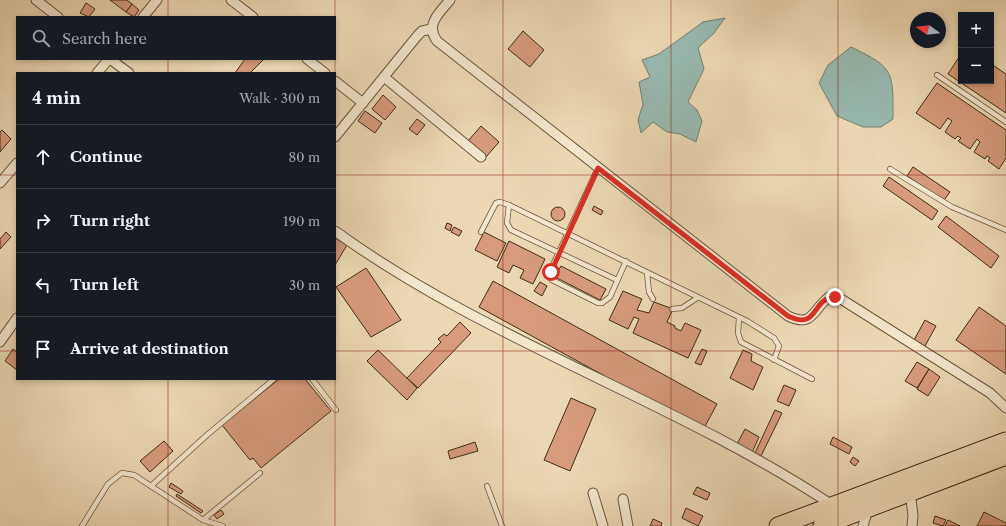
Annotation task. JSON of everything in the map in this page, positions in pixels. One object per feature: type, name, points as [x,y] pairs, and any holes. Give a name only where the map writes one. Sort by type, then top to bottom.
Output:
[{"type":"highway","points":[[778,526],[1006,441]]},
{"type":"highway","points":[[822,526],[1006,456]]},
{"type":"street","points":[[36,0],[57,16]]},
{"type":"street","points":[[144,16],[157,0]]},
{"type":"street","points":[[231,0],[252,16]]},
{"type":"street","points":[[450,0],[432,21],[432,29],[437,41],[788,316],[802,321],[808,320],[829,297],[841,299],[990,393],[1006,408]]},
{"type":"street","points":[[336,135],[418,35],[426,30],[432,29]]},
{"type":"street","points":[[98,72],[109,60]]},
{"type":"street","points":[[111,60],[128,72]]},
{"type":"street","points":[[308,60],[323,72]]},
{"type":"street","points":[[384,77],[481,157]]},
{"type":"street","points":[[336,82],[363,103]]},
{"type":"street","points":[[0,183],[16,164]]},
{"type":"street","points":[[336,232],[374,259],[434,296],[619,388],[782,473],[832,505]]},
{"type":"street","points":[[0,342],[16,319]]},
{"type":"street","points":[[910,492],[914,515],[912,526]]},
{"type":"street","points":[[593,493],[603,526]]},
{"type":"street","points":[[623,499],[628,526]]},
{"type":"street","points":[[863,526],[868,509]]},
{"type":"lane","points":[[937,75],[1006,122]]},
{"type":"lane","points":[[598,168],[552,267],[550,277],[552,280],[598,303],[602,303],[610,297],[626,261]]},
{"type":"lane","points":[[890,169],[952,207],[1006,230]]},
{"type":"lane","points":[[481,232],[496,203],[500,202],[510,205],[739,318],[776,340],[779,346],[774,360]]},
{"type":"lane","points":[[510,205],[507,223],[509,228],[617,280]]},
{"type":"lane","points":[[647,272],[649,292],[653,299]]},
{"type":"lane","points":[[672,309],[682,308],[697,298]]},
{"type":"lane","points":[[739,318],[738,333],[741,342],[812,379]]},
{"type":"lane","points":[[151,486],[207,435],[273,380]]},
{"type":"lane","points":[[313,380],[336,410]]},
{"type":"lane","points":[[82,526],[108,484],[118,474],[127,473],[151,486],[203,520],[213,525],[223,526]]},
{"type":"lane","points":[[203,520],[260,473]]},
{"type":"lane","points":[[487,486],[502,526]]},
{"type":"water","points":[[725,18],[714,33],[698,48],[704,69],[688,102],[697,110],[702,121],[696,142],[680,134],[667,132],[653,122],[641,133],[638,120],[643,104],[639,82],[650,77],[642,60],[659,54],[703,22]]},
{"type":"water","points":[[851,47],[876,60],[884,67],[891,81],[893,91],[893,119],[881,127],[863,127],[837,116],[819,83],[828,65]]},
{"type":"building","points":[[110,0],[127,0],[132,4],[126,12]]},
{"type":"building","points":[[86,3],[95,9],[90,16],[80,13]]},
{"type":"building","points":[[132,4],[139,10],[135,16],[126,12]]},
{"type":"building","points":[[523,31],[544,50],[530,67],[508,49]]},
{"type":"building","points":[[958,59],[958,81],[948,74]]},
{"type":"building","points":[[244,60],[263,60],[251,72],[236,72]]},
{"type":"building","points":[[994,66],[1006,74],[1006,113],[963,84],[994,84]]},
{"type":"building","points":[[937,83],[1006,130],[1006,158],[999,169],[988,161],[990,158],[987,156],[985,159],[974,152],[980,142],[977,139],[970,149],[958,141],[961,138],[958,136],[955,139],[945,132],[952,121],[948,118],[940,129],[916,113]]},
{"type":"building","points":[[383,95],[396,107],[385,120],[372,109]]},
{"type":"building","points":[[365,111],[382,123],[375,133],[358,121]]},
{"type":"building","points":[[417,119],[425,125],[417,135],[409,129]]},
{"type":"building","points":[[481,126],[499,142],[486,157],[468,141]]},
{"type":"building","points":[[2,130],[11,139],[0,152],[0,132]]},
{"type":"building","points":[[913,167],[950,192],[944,200],[907,176]]},
{"type":"building","points":[[889,177],[938,211],[932,220],[883,186]]},
{"type":"building","points":[[594,206],[603,211],[601,215],[592,210]]},
{"type":"building","points":[[555,207],[561,207],[565,211],[565,217],[561,221],[555,221],[551,217],[551,211]]},
{"type":"building","points":[[946,216],[999,256],[991,268],[938,227]]},
{"type":"building","points":[[447,223],[452,225],[450,231],[445,228]]},
{"type":"building","points":[[454,227],[462,231],[459,236],[451,232]]},
{"type":"building","points":[[6,232],[11,237],[0,249],[0,239]]},
{"type":"building","points":[[484,232],[506,243],[497,261],[475,250]]},
{"type":"building","points":[[336,239],[347,245],[336,263]]},
{"type":"building","points":[[509,241],[545,259],[533,284],[520,278],[524,270],[513,265],[509,273],[497,267]]},
{"type":"building","points":[[561,266],[606,289],[600,300],[555,277]]},
{"type":"building","points":[[366,268],[401,320],[371,337],[336,287]]},
{"type":"building","points":[[493,281],[717,404],[703,430],[479,307]]},
{"type":"building","points":[[540,282],[547,286],[542,296],[534,291]]},
{"type":"building","points":[[623,291],[642,299],[637,310],[649,313],[654,302],[673,309],[667,322],[675,326],[675,328],[681,331],[685,323],[701,330],[688,358],[633,333],[639,319],[634,317],[628,329],[609,320]]},
{"type":"building","points":[[979,307],[1006,326],[1006,374],[956,340]]},
{"type":"building","points":[[925,320],[936,326],[925,346],[914,340]]},
{"type":"building","points":[[460,322],[471,333],[418,388],[407,378],[441,342],[438,339],[444,334],[447,336]]},
{"type":"building","points":[[13,349],[16,351],[16,369],[5,361]]},
{"type":"building","points":[[702,349],[707,351],[701,365],[695,363]]},
{"type":"building","points":[[378,350],[417,388],[407,400],[367,361]]},
{"type":"building","points":[[743,350],[752,354],[751,361],[763,367],[753,390],[730,378]]},
{"type":"building","points":[[917,362],[929,369],[917,388],[905,381]]},
{"type":"building","points":[[929,369],[940,377],[928,396],[917,389]]},
{"type":"building","points":[[278,380],[306,380],[331,411],[261,468],[253,458],[250,460],[222,425]]},
{"type":"building","points":[[784,385],[796,390],[789,406],[777,401]]},
{"type":"building","points":[[571,398],[596,409],[570,471],[544,460]]},
{"type":"building","points":[[775,410],[782,413],[761,456],[755,453]]},
{"type":"building","points":[[745,429],[759,437],[751,455],[736,446]]},
{"type":"building","points":[[833,437],[852,447],[849,454],[830,444]]},
{"type":"building","points":[[164,441],[173,451],[150,472],[140,461]]},
{"type":"building","points":[[475,442],[478,451],[450,459],[448,451]]},
{"type":"building","points":[[853,457],[859,461],[855,466],[850,462]]},
{"type":"building","points":[[171,483],[183,491],[181,494],[169,487]]},
{"type":"building","points":[[697,487],[710,493],[707,500],[693,494]]},
{"type":"building","points":[[177,494],[203,511],[201,513],[176,496]]},
{"type":"building","points":[[686,508],[703,516],[698,526],[682,518]]},
{"type":"building","points":[[221,510],[224,514],[217,519],[214,515]]},
{"type":"building","points":[[984,512],[1006,523],[1006,526],[977,526]]},
{"type":"building","points":[[935,516],[946,520],[943,526],[933,523]]},
{"type":"building","points":[[653,519],[662,523],[661,526],[650,526]]},
{"type":"building","points":[[948,520],[960,526],[945,526]]},
{"type":"route","points":[[551,272],[598,168],[788,316],[796,320],[808,320],[824,300],[829,297],[835,297]]}]
